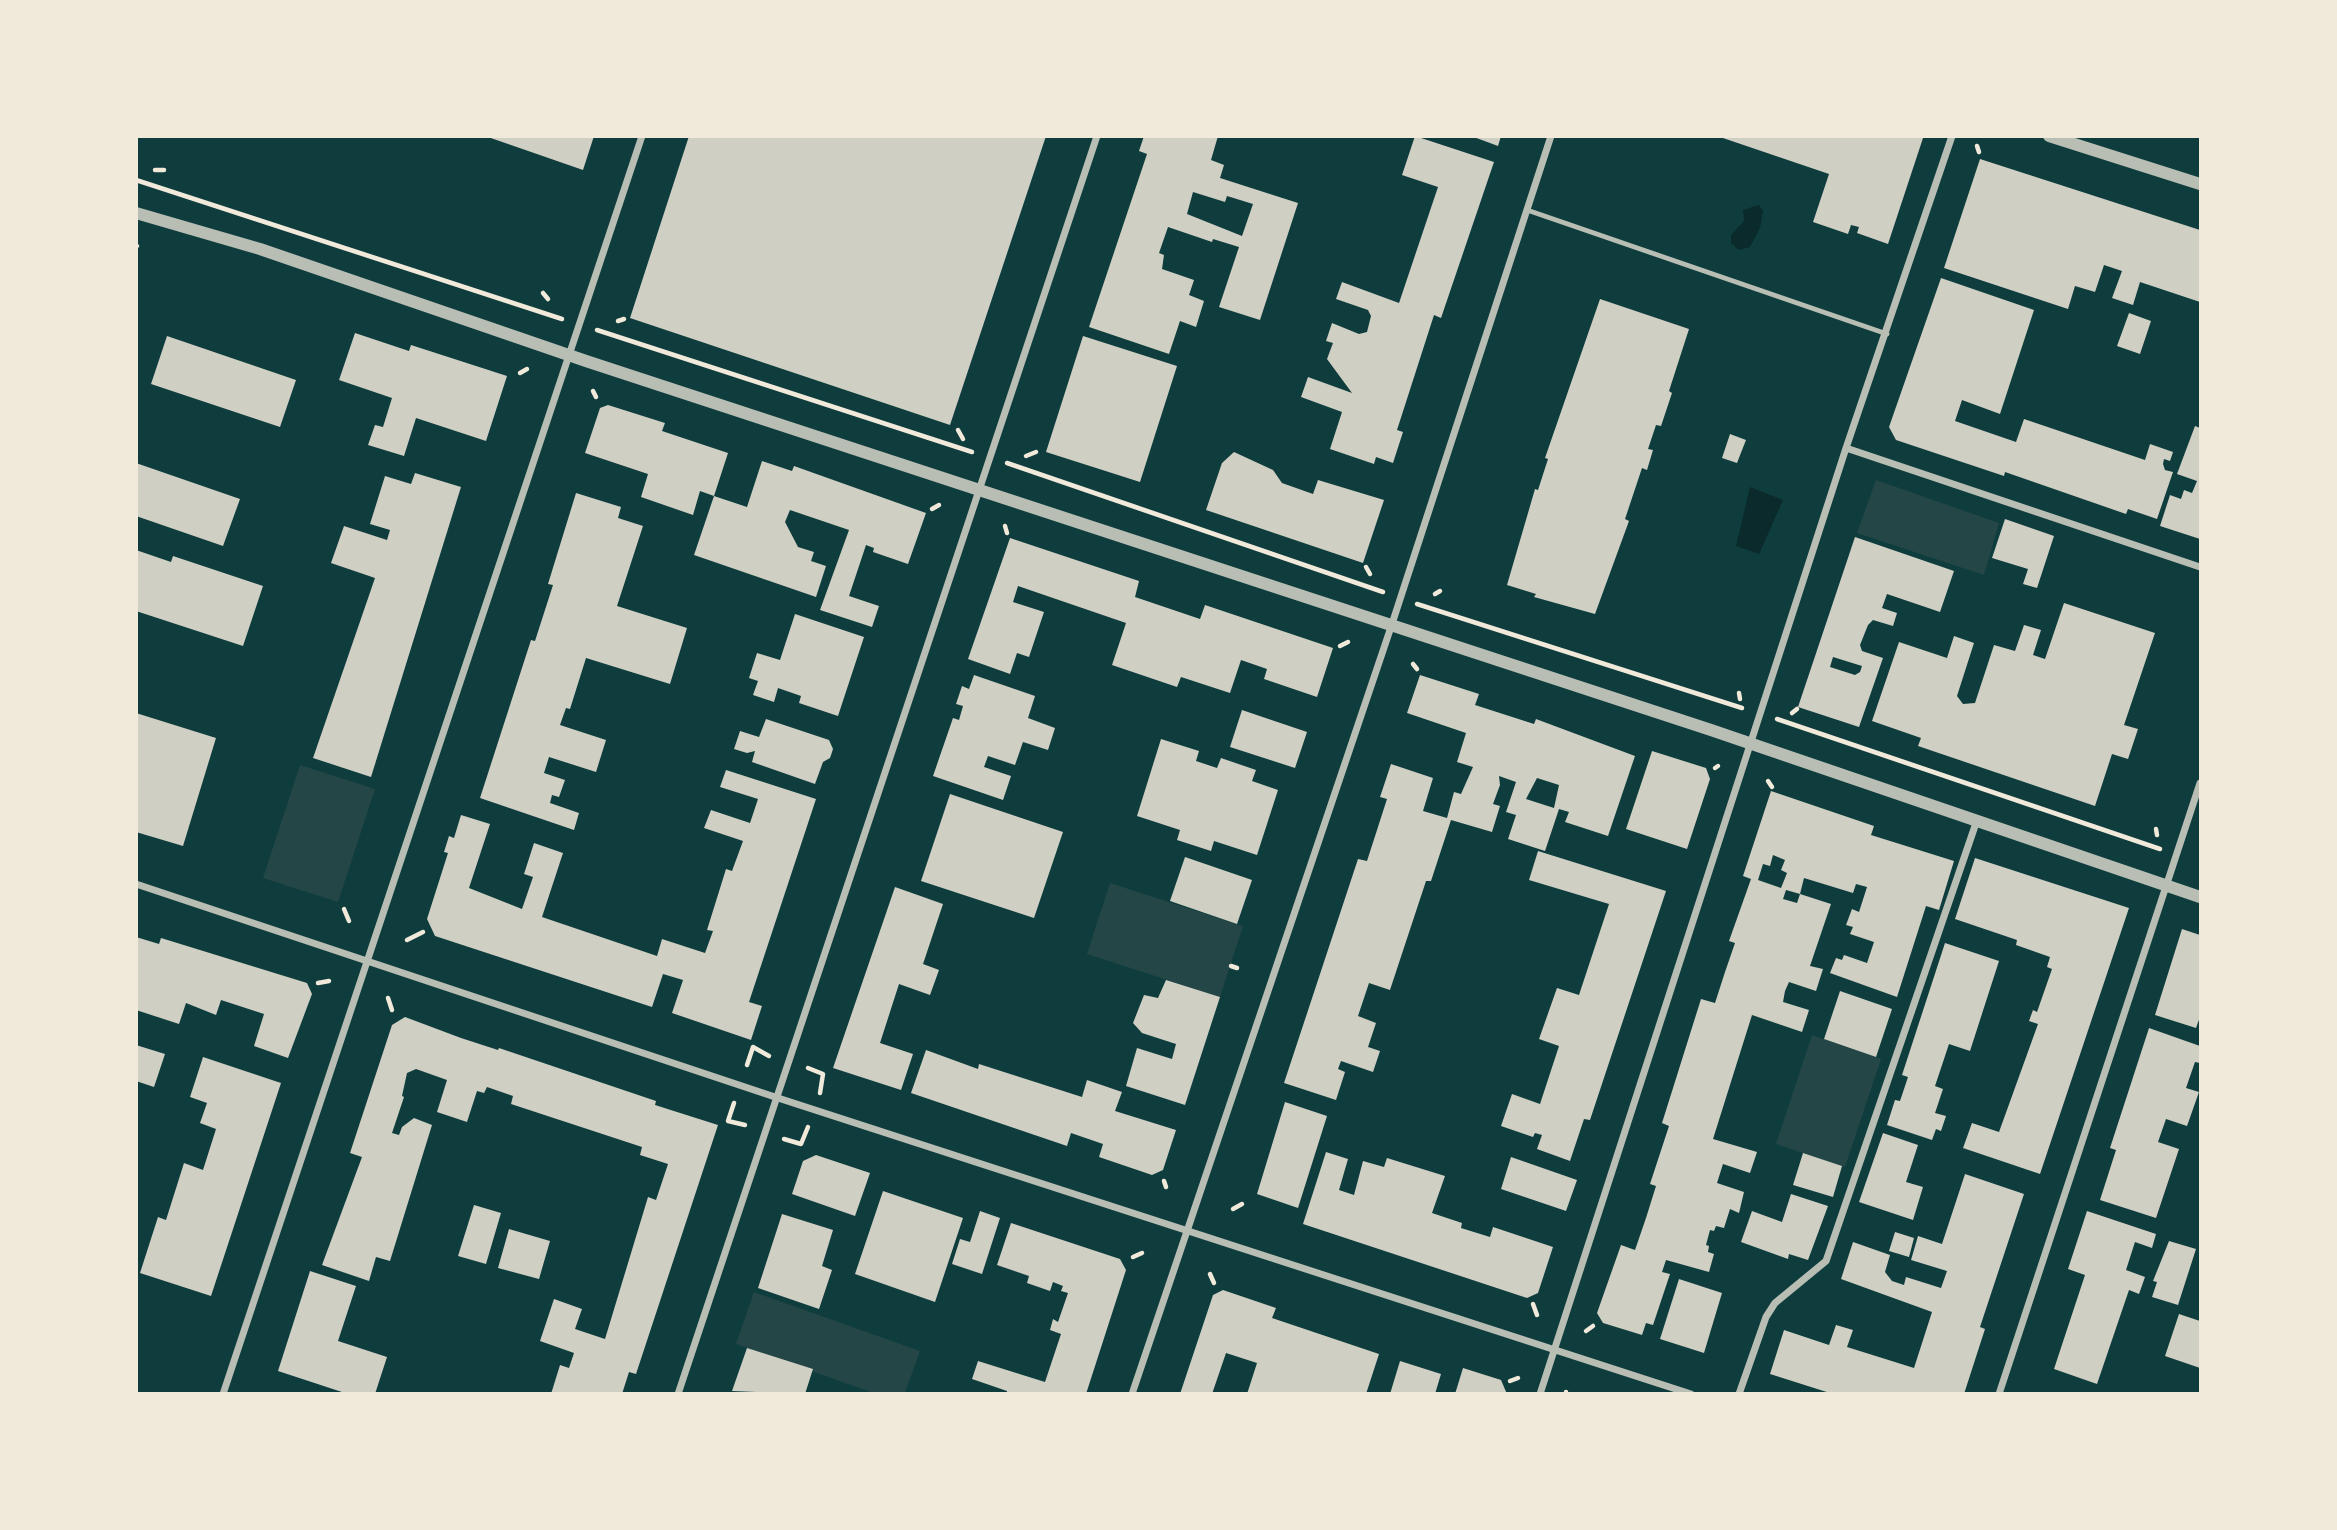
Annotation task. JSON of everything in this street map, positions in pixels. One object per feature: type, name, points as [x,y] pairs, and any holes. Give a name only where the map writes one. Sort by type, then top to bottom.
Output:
[{"type":"street","points":[[223,1394],[642,136]]},
{"type":"street","points":[[678,1394],[1097,136]]},
{"type":"street","points":[[1132,1394],[1401,598],[1551,136]]},
{"type":"street","points":[[1540,1394],[1846,448],[1887,334],[1952,136]]},
{"type":"street","points":[[2049,136],[2200,184]]},
{"type":"street","points":[[136,213],[260,249],[569,355],[1751,744],[1976,823],[2200,897]]},
{"type":"street","points":[[1846,448],[2200,567]]},
{"type":"street","points":[[1999,1394],[2200,783]]},
{"type":"street","points":[[1739,1394],[1766,1317],[1775,1303],[1826,1261],[1976,823]]},
{"type":"street","points":[[136,884],[778,1098],[1691,1394]]},
{"type":"lane","points":[[1527,210],[1887,334]]},
{"type":"path","points":[[1976,146],[1979,152]]},
{"type":"path","points":[[155,170],[164,170]]},
{"type":"path","points":[[136,180],[942,442]]},
{"type":"path","points":[[543,293],[548,299]]},
{"type":"path","points":[[520,373],[527,369]]},
{"type":"path","points":[[593,391],[596,397]]},
{"type":"path","points":[[958,430],[963,439]]},
{"type":"path","points":[[1026,456],[1036,452]]},
{"type":"path","points":[[1040,474],[1401,598],[1762,714],[2177,855]]},
{"type":"path","points":[[932,509],[939,505]]},
{"type":"path","points":[[1005,526],[1007,533]]},
{"type":"path","points":[[1366,567],[1370,574]]},
{"type":"path","points":[[1340,646],[1348,642]]},
{"type":"path","points":[[1413,664],[1417,669]]},
{"type":"path","points":[[344,909],[349,921]]},
{"type":"path","points":[[407,940],[423,932]]},
{"type":"path","points":[[1231,966],[1237,968]]},
{"type":"path","points":[[318,983],[328,981]]},
{"type":"path","points":[[388,998],[392,1010]]},
{"type":"path","points":[[747,1065],[753,1047],[769,1056]]},
{"type":"path","points":[[808,1069],[823,1074],[820,1094]]},
{"type":"path","points":[[734,1103],[728,1121],[745,1125]]},
{"type":"path","points":[[783,1139],[801,1144],[808,1128]]},
{"type":"path","points":[[1164,1181],[1166,1187]]},
{"type":"path","points":[[1233,1209],[1242,1204]]},
{"type":"path","points":[[1133,1256],[1142,1252]]},
{"type":"path","points":[[1210,1274],[1214,1283]]},
{"type":"path","points":[[1533,1304],[1537,1315]]},
{"type":"path","points":[[1586,1331],[1593,1326]]},
{"type":"path","points":[[1510,1381],[1518,1378]]},
{"type":"shaded area","points":[[1759,205],[1763,211],[1760,228],[1750,247],[1739,250],[1731,243],[1731,235],[1744,221],[1743,210]]},
{"type":"shaded area","points":[[1876,480],[1999,523],[1984,575],[1857,533]]},
{"type":"shaded area","points":[[1750,487],[1783,500],[1759,554],[1736,546]]},
{"type":"shaded area","points":[[300,765],[375,789],[338,902],[263,878]]},
{"type":"shaded area","points":[[1110,883],[1243,926],[1220,997],[1087,954]]},
{"type":"shaded area","points":[[1812,1035],[1881,1059],[1845,1167],[1776,1144]]},
{"type":"shaded area","points":[[754,1292],[920,1351],[905,1393],[876,1394],[736,1344]]},
{"type":"building","points":[[485,136],[594,136],[583,170]]},
{"type":"building","points":[[689,136],[1046,136],[950,425],[630,318]]},
{"type":"building","points":[[1144,136],[1218,136],[1211,160],[1224,165],[1220,178],[1298,203],[1260,320],[1219,307],[1239,247],[1213,239],[1212,242],[1168,227],[1159,253],[1164,255],[1162,269],[1194,280],[1189,295],[1204,301],[1196,327],[1180,321],[1169,354],[1089,327],[1147,154],[1139,151]],"holes":[[[1193,192],[1225,202],[1227,196],[1253,204],[1242,236],[1187,214]]]},
{"type":"building","points":[[1415,136],[1494,162],[1441,318],[1434,315],[1397,430],[1403,432],[1393,463],[1376,457],[1374,464],[1330,449],[1342,412],[1301,397],[1308,377],[1352,393],[1327,359],[1333,343],[1326,341],[1332,323],[1359,334],[1367,332],[1371,316],[1368,310],[1336,299],[1342,282],[1399,303],[1438,187],[1402,175]]},
{"type":"building","points":[[1471,136],[1501,136],[1498,146]]},
{"type":"building","points":[[1717,136],[1923,138],[1888,244],[1857,233],[1859,227],[1851,225],[1848,234],[1813,222],[1829,174]]},
{"type":"building","points":[[1980,159],[2200,230],[2200,302],[2140,282],[2133,305],[2112,298],[2122,271],[2104,265],[2095,292],[2075,286],[2068,309],[1944,268]]},
{"type":"building","points":[[1941,278],[2034,310],[2000,414],[1962,400],[1955,421],[2016,442],[2024,419],[2145,460],[2150,444],[2173,452],[2170,461],[2164,459],[2165,470],[2173,472],[2157,519],[2128,509],[2126,514],[2005,472],[2004,476],[1896,440],[1889,427]]},
{"type":"building","points":[[1600,299],[1689,329],[1661,426],[1656,425],[1648,449],[1653,450],[1647,470],[1642,468],[1625,519],[1629,521],[1595,614],[1534,597],[1536,594],[1507,585],[1535,489],[1538,490],[1548,459],[1545,458]]},
{"type":"building","points":[[2129,313],[2151,321],[2140,354],[2117,346]]},
{"type":"building","points":[[355,333],[409,351],[411,345],[507,376],[486,441],[416,418],[404,456],[368,445],[375,425],[383,427],[392,398],[339,380]]},
{"type":"building","points":[[167,336],[296,380],[280,427],[151,384]]},
{"type":"building","points":[[1083,336],[1177,366],[1140,482],[1046,452]]},
{"type":"building","points":[[608,405],[665,423],[662,431],[728,453],[714,496],[700,491],[693,515],[641,497],[648,474],[585,453],[600,408]]},
{"type":"building","points":[[2195,426],[2200,428],[2200,539],[2160,526],[2170,495],[2181,499],[2184,490],[2192,493],[2197,481],[2177,474]]},
{"type":"building","points":[[1730,434],[1746,440],[1737,463],[1722,458]]},
{"type":"building","points":[[1234,452],[1273,470],[1282,483],[1313,494],[1318,480],[1384,500],[1363,563],[1206,510],[1222,463]]},
{"type":"building","points":[[762,461],[792,471],[794,466],[926,513],[908,564],[873,552],[874,548],[866,545],[849,596],[879,606],[872,627],[820,610],[849,530],[790,510],[785,522],[798,547],[814,552],[811,561],[826,566],[816,597],[694,555],[714,496],[747,507]]},
{"type":"building","points":[[136,463],[240,499],[223,546],[136,516]]},
{"type":"building","points":[[415,473],[461,487],[371,777],[313,758],[375,578],[331,563],[344,526],[387,540],[390,530],[370,524],[385,476],[411,484]]},
{"type":"building","points":[[576,493],[621,507],[618,518],[643,526],[617,606],[687,628],[670,684],[586,658],[570,709],[566,708],[560,725],[606,740],[596,772],[549,757],[544,773],[565,780],[559,797],[552,795],[550,803],[579,813],[574,830],[480,798],[531,640],[535,641],[553,585],[548,584]]},
{"type":"building","points":[[2005,519],[2054,536],[2037,588],[2023,584],[2028,569],[1992,558]]},
{"type":"building","points":[[1855,537],[1954,571],[1940,612],[1887,594],[1882,608],[1897,613],[1893,626],[1873,620],[1868,625],[1860,645],[1862,651],[1883,658],[1859,727],[1798,707]],"holes":[[[1833,657],[1862,666],[1860,672],[1855,675],[1830,667]]]},
{"type":"building","points":[[1010,538],[1139,581],[1135,597],[1200,619],[1205,605],[1333,648],[1317,697],[1264,679],[1267,669],[1241,660],[1230,693],[1181,677],[1177,687],[1112,665],[1126,623],[1018,586],[1013,602],[1044,612],[1029,657],[1017,653],[1010,674],[968,659]]},
{"type":"building","points":[[136,550],[171,562],[173,556],[263,586],[243,646],[136,611]]},
{"type":"building","points":[[2064,603],[2155,633],[2124,725],[2138,729],[2128,759],[2112,754],[2095,806],[1918,746],[1921,738],[1872,721],[1899,642],[1947,658],[1954,636],[1974,643],[1957,696],[1963,704],[1975,703],[1994,645],[2015,651],[2024,625],[2041,630],[2033,655],[2045,659]]},
{"type":"building","points":[[795,614],[864,637],[838,716],[799,703],[801,696],[778,688],[774,702],[753,695],[758,681],[749,678],[757,653],[780,660]]},
{"type":"building","points":[[974,675],[1035,696],[1028,718],[1055,728],[1048,750],[1023,742],[1015,765],[988,756],[984,767],[1011,776],[1003,800],[933,776],[953,718],[959,720],[963,706],[956,704],[962,686],[969,689]]},
{"type":"building","points":[[1420,675],[1479,694],[1475,705],[1534,724],[1536,719],[1635,756],[1608,836],[1565,822],[1569,812],[1559,809],[1545,851],[1508,839],[1516,815],[1506,812],[1516,782],[1499,776],[1500,785],[1493,804],[1500,806],[1492,832],[1451,820],[1431,881],[1426,881],[1390,990],[1369,983],[1358,1016],[1376,1023],[1368,1047],[1380,1051],[1373,1072],[1341,1061],[1338,1069],[1345,1072],[1336,1100],[1284,1083],[1358,859],[1367,861],[1387,799],[1380,797],[1391,764],[1433,778],[1423,811],[1447,818],[1454,792],[1461,794],[1473,767],[1457,762],[1466,733],[1407,713]],"holes":[[[1537,778],[1559,785],[1554,808],[1526,799]]]},
{"type":"building","points":[[1242,710],[1307,732],[1295,768],[1230,747]]},
{"type":"building","points":[[136,713],[216,738],[183,846],[136,832]]},
{"type":"building","points":[[766,719],[829,740],[833,749],[830,758],[823,762],[815,784],[752,762],[755,751],[747,753],[734,749],[740,731],[759,737]]},
{"type":"building","points":[[1161,739],[1199,751],[1196,761],[1217,768],[1221,758],[1256,770],[1252,781],[1278,790],[1257,855],[1214,841],[1211,851],[1177,840],[1180,830],[1137,816]]},
{"type":"building","points":[[1652,751],[1706,768],[1710,779],[1687,849],[1626,829]]},
{"type":"building","points":[[726,770],[816,799],[749,1002],[762,1006],[751,1040],[672,1013],[683,980],[663,974],[652,1007],[435,936],[427,919],[448,853],[444,852],[449,836],[454,838],[461,815],[490,824],[469,888],[522,909],[533,877],[524,874],[534,843],[563,853],[542,917],[657,956],[662,939],[705,953],[713,931],[707,930],[726,869],[732,871],[743,841],[704,828],[711,810],[750,823],[758,799],[720,787]]},
{"type":"building","points":[[1771,791],[1874,826],[1871,835],[1954,861],[1939,910],[1926,906],[1897,997],[1830,973],[1836,958],[1842,960],[1844,955],[1867,963],[1874,942],[1850,934],[1853,927],[1846,925],[1852,909],[1859,912],[1867,887],[1856,884],[1853,893],[1804,878],[1800,894],[1831,904],[1810,966],[1823,969],[1816,991],[1789,982],[1785,991],[1783,1002],[1809,1010],[1802,1032],[1752,1015],[1713,1139],[1757,1152],[1750,1173],[1723,1164],[1717,1183],[1744,1192],[1739,1213],[1730,1209],[1724,1228],[1716,1226],[1714,1231],[1710,1230],[1706,1245],[1709,1246],[1708,1252],[1714,1254],[1709,1272],[1666,1260],[1662,1272],[1670,1274],[1653,1325],[1646,1323],[1642,1335],[1603,1323],[1597,1313],[1621,1245],[1635,1250],[1646,1218],[1656,1186],[1650,1184],[1669,1126],[1662,1123],[1701,999],[1715,1003],[1735,943],[1729,941],[1751,879],[1743,876]],"holes":[[[1773,855],[1785,860],[1781,870],[1787,873],[1781,888],[1758,880],[1763,864],[1770,866]],[[1786,890],[1800,894],[1797,903],[1783,899]]]},
{"type":"building","points":[[950,794],[1063,832],[1034,918],[921,881]]},
{"type":"building","points":[[1538,851],[1666,891],[1590,1120],[1584,1119],[1570,1161],[1537,1149],[1542,1135],[1535,1133],[1533,1137],[1501,1126],[1512,1094],[1540,1104],[1559,1046],[1539,1039],[1557,988],[1579,995],[1609,904],[1529,880]]},
{"type":"building","points":[[1185,857],[1252,880],[1237,924],[1170,901]]},
{"type":"building","points":[[1975,858],[2129,908],[2040,1174],[1963,1148],[1972,1123],[1999,1132],[2038,1024],[2029,1021],[2033,1010],[2037,1012],[2052,969],[2047,967],[2050,957],[2016,945],[2017,940],[1955,919]]},
{"type":"building","points":[[895,887],[943,904],[923,964],[939,970],[930,995],[899,984],[880,1043],[913,1054],[901,1090],[833,1068]]},
{"type":"building","points":[[2182,929],[2200,935],[2200,1017],[2196,1028],[2155,1015]]},
{"type":"building","points":[[136,937],[159,944],[161,938],[307,983],[312,994],[288,1058],[254,1046],[264,1014],[221,1000],[216,1015],[186,1003],[179,1024],[136,1010]]},
{"type":"building","points":[[1945,943],[1999,961],[1970,1051],[1949,1044],[1935,1086],[1943,1089],[1935,1113],[1946,1116],[1941,1131],[1936,1129],[1932,1140],[1887,1125],[1895,1100],[1900,1101],[1908,1077],[1902,1075]]},
{"type":"building","points":[[1166,980],[1220,997],[1185,1105],[1126,1086],[1137,1048],[1172,1059],[1176,1044],[1142,1033],[1133,1023],[1144,995],[1158,998]]},
{"type":"building","points":[[1840,991],[1892,1009],[1876,1057],[1824,1039]]},
{"type":"building","points":[[405,1017],[461,1038],[498,1050],[499,1048],[656,1101],[655,1105],[718,1125],[636,1374],[629,1372],[622,1394],[551,1394],[560,1365],[569,1368],[574,1353],[540,1341],[554,1299],[582,1309],[575,1329],[605,1339],[648,1197],[656,1200],[668,1164],[640,1155],[642,1147],[511,1104],[513,1096],[487,1087],[484,1093],[477,1091],[467,1122],[437,1112],[447,1080],[416,1069],[407,1073],[402,1096],[404,1097],[392,1133],[399,1135],[402,1127],[414,1118],[432,1125],[390,1261],[376,1257],[369,1281],[322,1265],[362,1157],[350,1153],[392,1025]]},
{"type":"building","points":[[2149,1028],[2200,1046],[2200,1063],[2195,1062],[2186,1088],[2199,1092],[2187,1126],[2166,1119],[2158,1142],[2179,1149],[2156,1218],[2100,1200],[2116,1150],[2110,1148]]},
{"type":"building","points":[[136,1045],[165,1054],[154,1087],[136,1081]]},
{"type":"building","points":[[926,1050],[978,1069],[979,1064],[1082,1097],[1087,1080],[1122,1092],[1115,1111],[1176,1130],[1163,1170],[1152,1175],[1099,1157],[1103,1144],[1071,1133],[1067,1146],[911,1093]]},
{"type":"building","points":[[203,1057],[281,1083],[211,1296],[140,1273],[158,1217],[166,1220],[184,1163],[203,1170],[216,1129],[200,1123],[207,1103],[190,1097]]},
{"type":"building","points":[[1285,1102],[1327,1116],[1298,1208],[1257,1194]]},
{"type":"building","points":[[1883,1133],[1918,1145],[1906,1182],[1923,1187],[1913,1220],[1859,1202]]},
{"type":"building","points":[[1326,1152],[1348,1159],[1339,1190],[1354,1195],[1363,1161],[1384,1167],[1387,1158],[1445,1176],[1432,1213],[1462,1223],[1461,1228],[1490,1237],[1493,1227],[1553,1247],[1538,1293],[1527,1298],[1303,1224]]},
{"type":"building","points":[[1803,1153],[1842,1166],[1833,1197],[1793,1185]]},
{"type":"building","points":[[816,1155],[870,1173],[855,1216],[792,1194],[803,1161]]},
{"type":"building","points":[[1511,1157],[1577,1180],[1566,1211],[1501,1189]]},
{"type":"building","points":[[1965,1174],[2024,1194],[1980,1327],[1985,1329],[1964,1394],[1833,1394],[1770,1374],[1784,1330],[1829,1345],[1836,1325],[1853,1330],[1847,1347],[1914,1368],[1932,1312],[1841,1279],[1853,1242],[1890,1255],[1885,1272],[1892,1281],[1904,1285],[1906,1277],[1941,1288],[1947,1271],[1911,1260],[1918,1236],[1942,1244]]},
{"type":"building","points":[[883,1191],[963,1218],[935,1302],[855,1274]]},
{"type":"building","points":[[1791,1194],[1828,1206],[1808,1260],[1789,1254],[1788,1259],[1741,1242],[1752,1211],[1782,1222]]},
{"type":"building","points":[[474,1205],[501,1213],[486,1264],[458,1256]]},
{"type":"building","points":[[980,1211],[1000,1218],[982,1274],[952,1264],[960,1239],[970,1242]]},
{"type":"building","points":[[2087,1211],[2156,1234],[2152,1248],[2135,1242],[2126,1270],[2145,1277],[2139,1294],[2129,1290],[2097,1384],[2054,1369],[2085,1275],[2068,1269]]},
{"type":"building","points":[[782,1214],[833,1230],[822,1266],[832,1270],[819,1309],[758,1288]]},
{"type":"building","points":[[1011,1223],[1120,1259],[1126,1270],[1086,1394],[1007,1394],[1007,1391],[972,1379],[978,1361],[1045,1382],[1061,1334],[1050,1330],[1053,1319],[1058,1322],[1068,1293],[1061,1291],[1063,1286],[1053,1282],[1050,1291],[1027,1283],[1029,1276],[997,1265]]},
{"type":"building","points":[[509,1229],[550,1241],[539,1279],[498,1268]]},
{"type":"building","points":[[1895,1232],[1914,1238],[1909,1257],[1889,1251]]},
{"type":"building","points":[[2169,1241],[2196,1249],[2178,1305],[2152,1297],[2157,1282],[2153,1281]]},
{"type":"building","points":[[310,1271],[356,1286],[338,1341],[387,1357],[375,1394],[348,1394],[278,1371]]},
{"type":"building","points":[[1679,1279],[1722,1293],[1704,1353],[1660,1339]]},
{"type":"building","points":[[1223,1290],[1276,1308],[1272,1318],[1379,1354],[1366,1394],[1247,1394],[1257,1363],[1226,1353],[1212,1394],[1180,1394],[1213,1295]]},
{"type":"building","points":[[2179,1314],[2200,1321],[2200,1368],[2165,1356]]},
{"type":"building","points":[[747,1348],[813,1369],[805,1394],[732,1391]]},
{"type":"building","points":[[1400,1361],[1441,1374],[1435,1394],[1390,1394]]},
{"type":"building","points":[[1463,1368],[1501,1380],[1507,1394],[1455,1394]]}]
